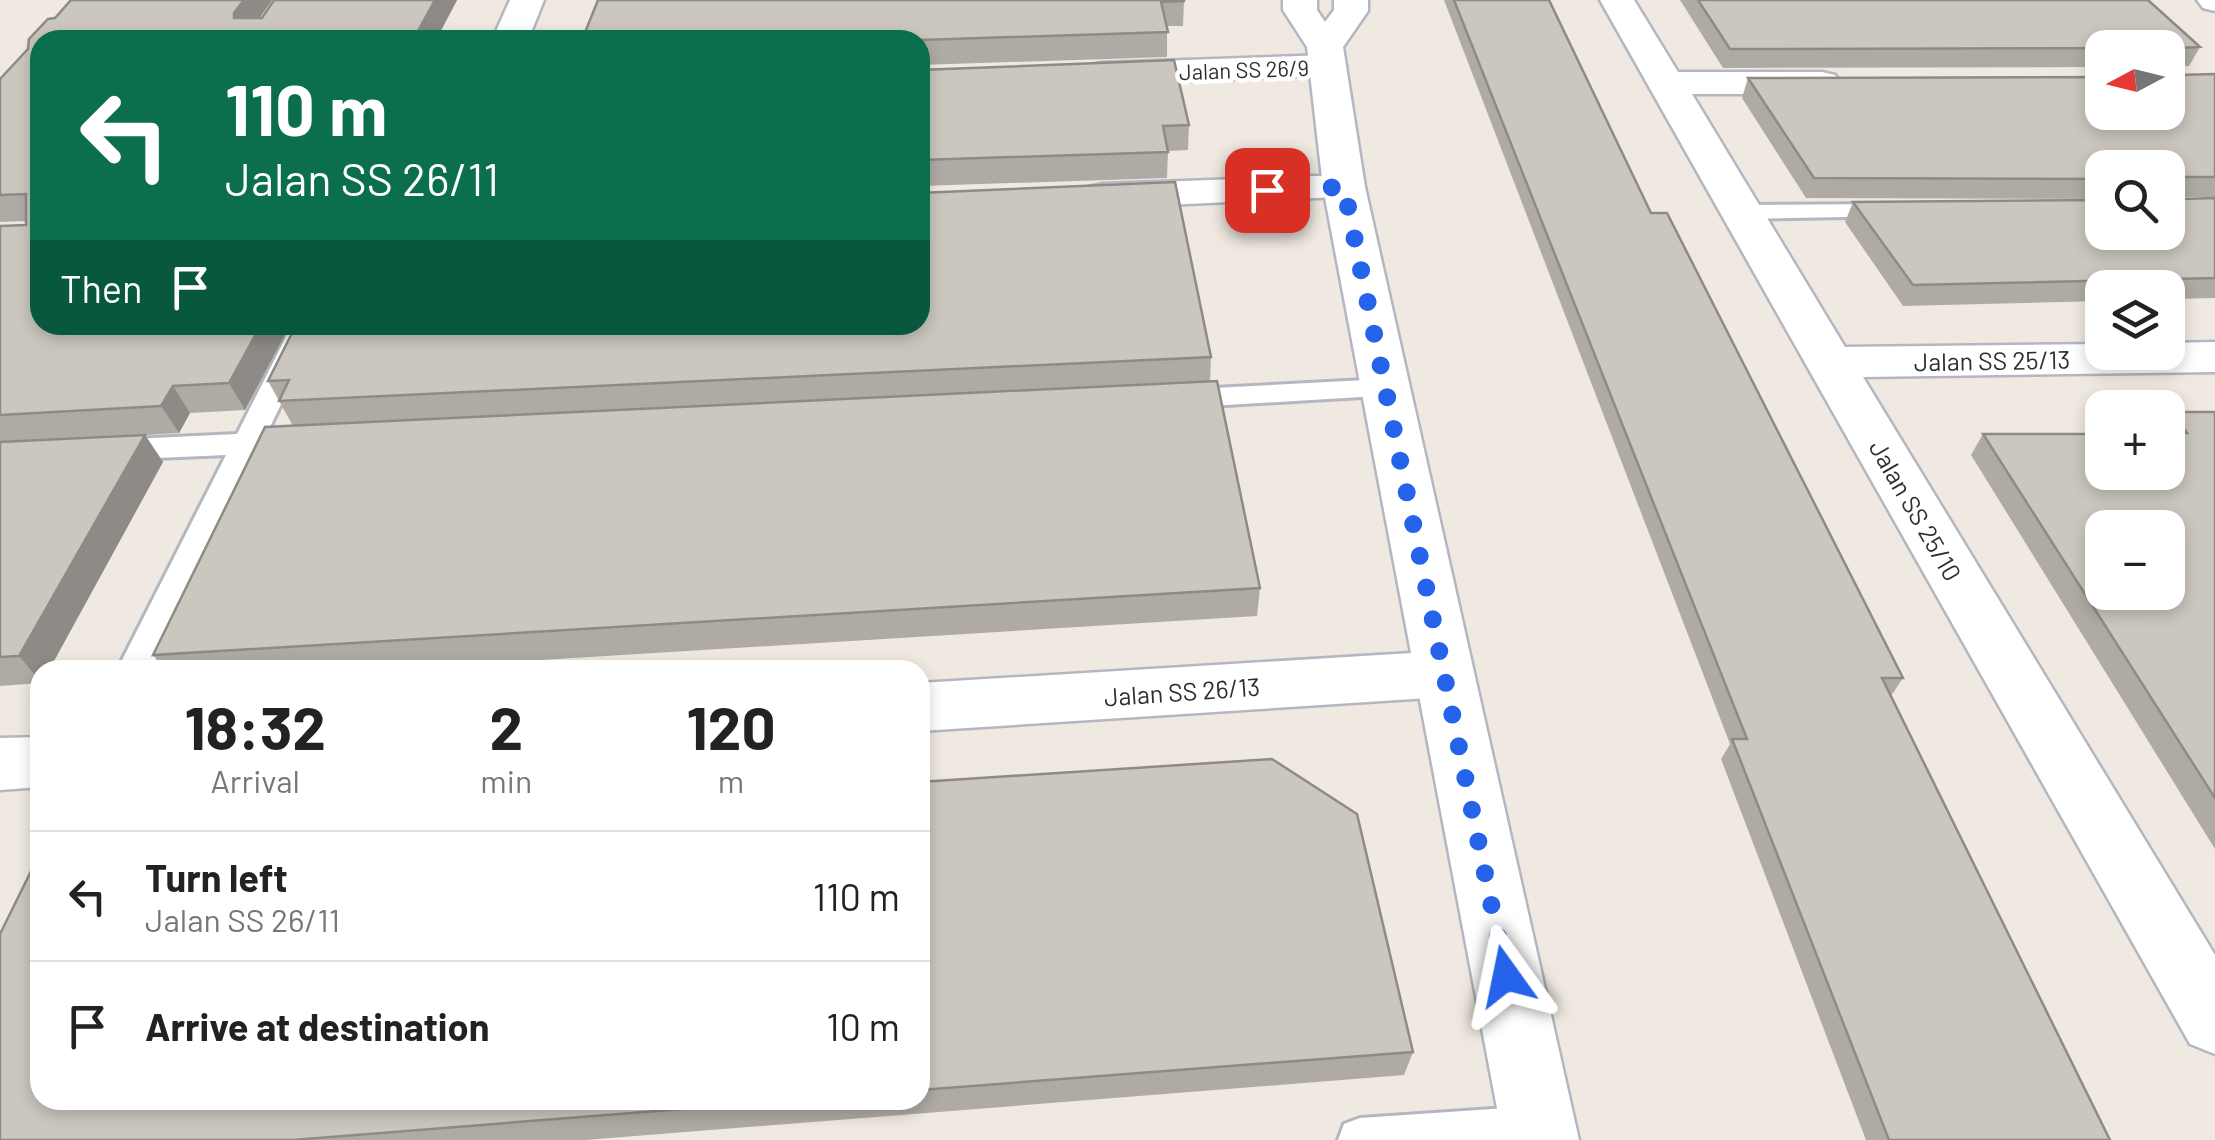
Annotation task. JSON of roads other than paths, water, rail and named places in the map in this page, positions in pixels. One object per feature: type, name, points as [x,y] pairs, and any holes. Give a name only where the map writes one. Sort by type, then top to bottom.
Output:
[{"type":"street","points":[[514,30],[527,0]]},
{"type":"street","points":[[1300,0],[1300,10],[1327,56],[1344,187],[1539,1134]]},
{"type":"street","points":[[1327,56],[1350,12],[1350,0]]},
{"type":"street","name":"Jalan SS 25/10","points":[[1616,0],[2215,1020]]},
{"type":"street","name":"Jalan SS 26/9","points":[[1076,74],[1327,56]]},
{"type":"street","points":[[1665,83],[1864,82]]},
{"type":"street","points":[[1055,198],[1344,187]]},
{"type":"street","name":"Jalan SS 25/13","points":[[1829,362],[2215,358]]},
{"type":"street","name":"Jalan SS 26/13","points":[[930,706],[1444,674]]},
{"type":"street","points":[[0,764],[30,762]]},
{"type":"lane","points":[[1741,212],[1912,211]]},
{"type":"lane","points":[[139,660],[301,335]]},
{"type":"lane","points":[[1146,400],[1385,388]]},
{"type":"lane","points":[[76,452],[327,440]]},
{"type":"lane","points":[[1360,1140],[1539,1134]]}]
